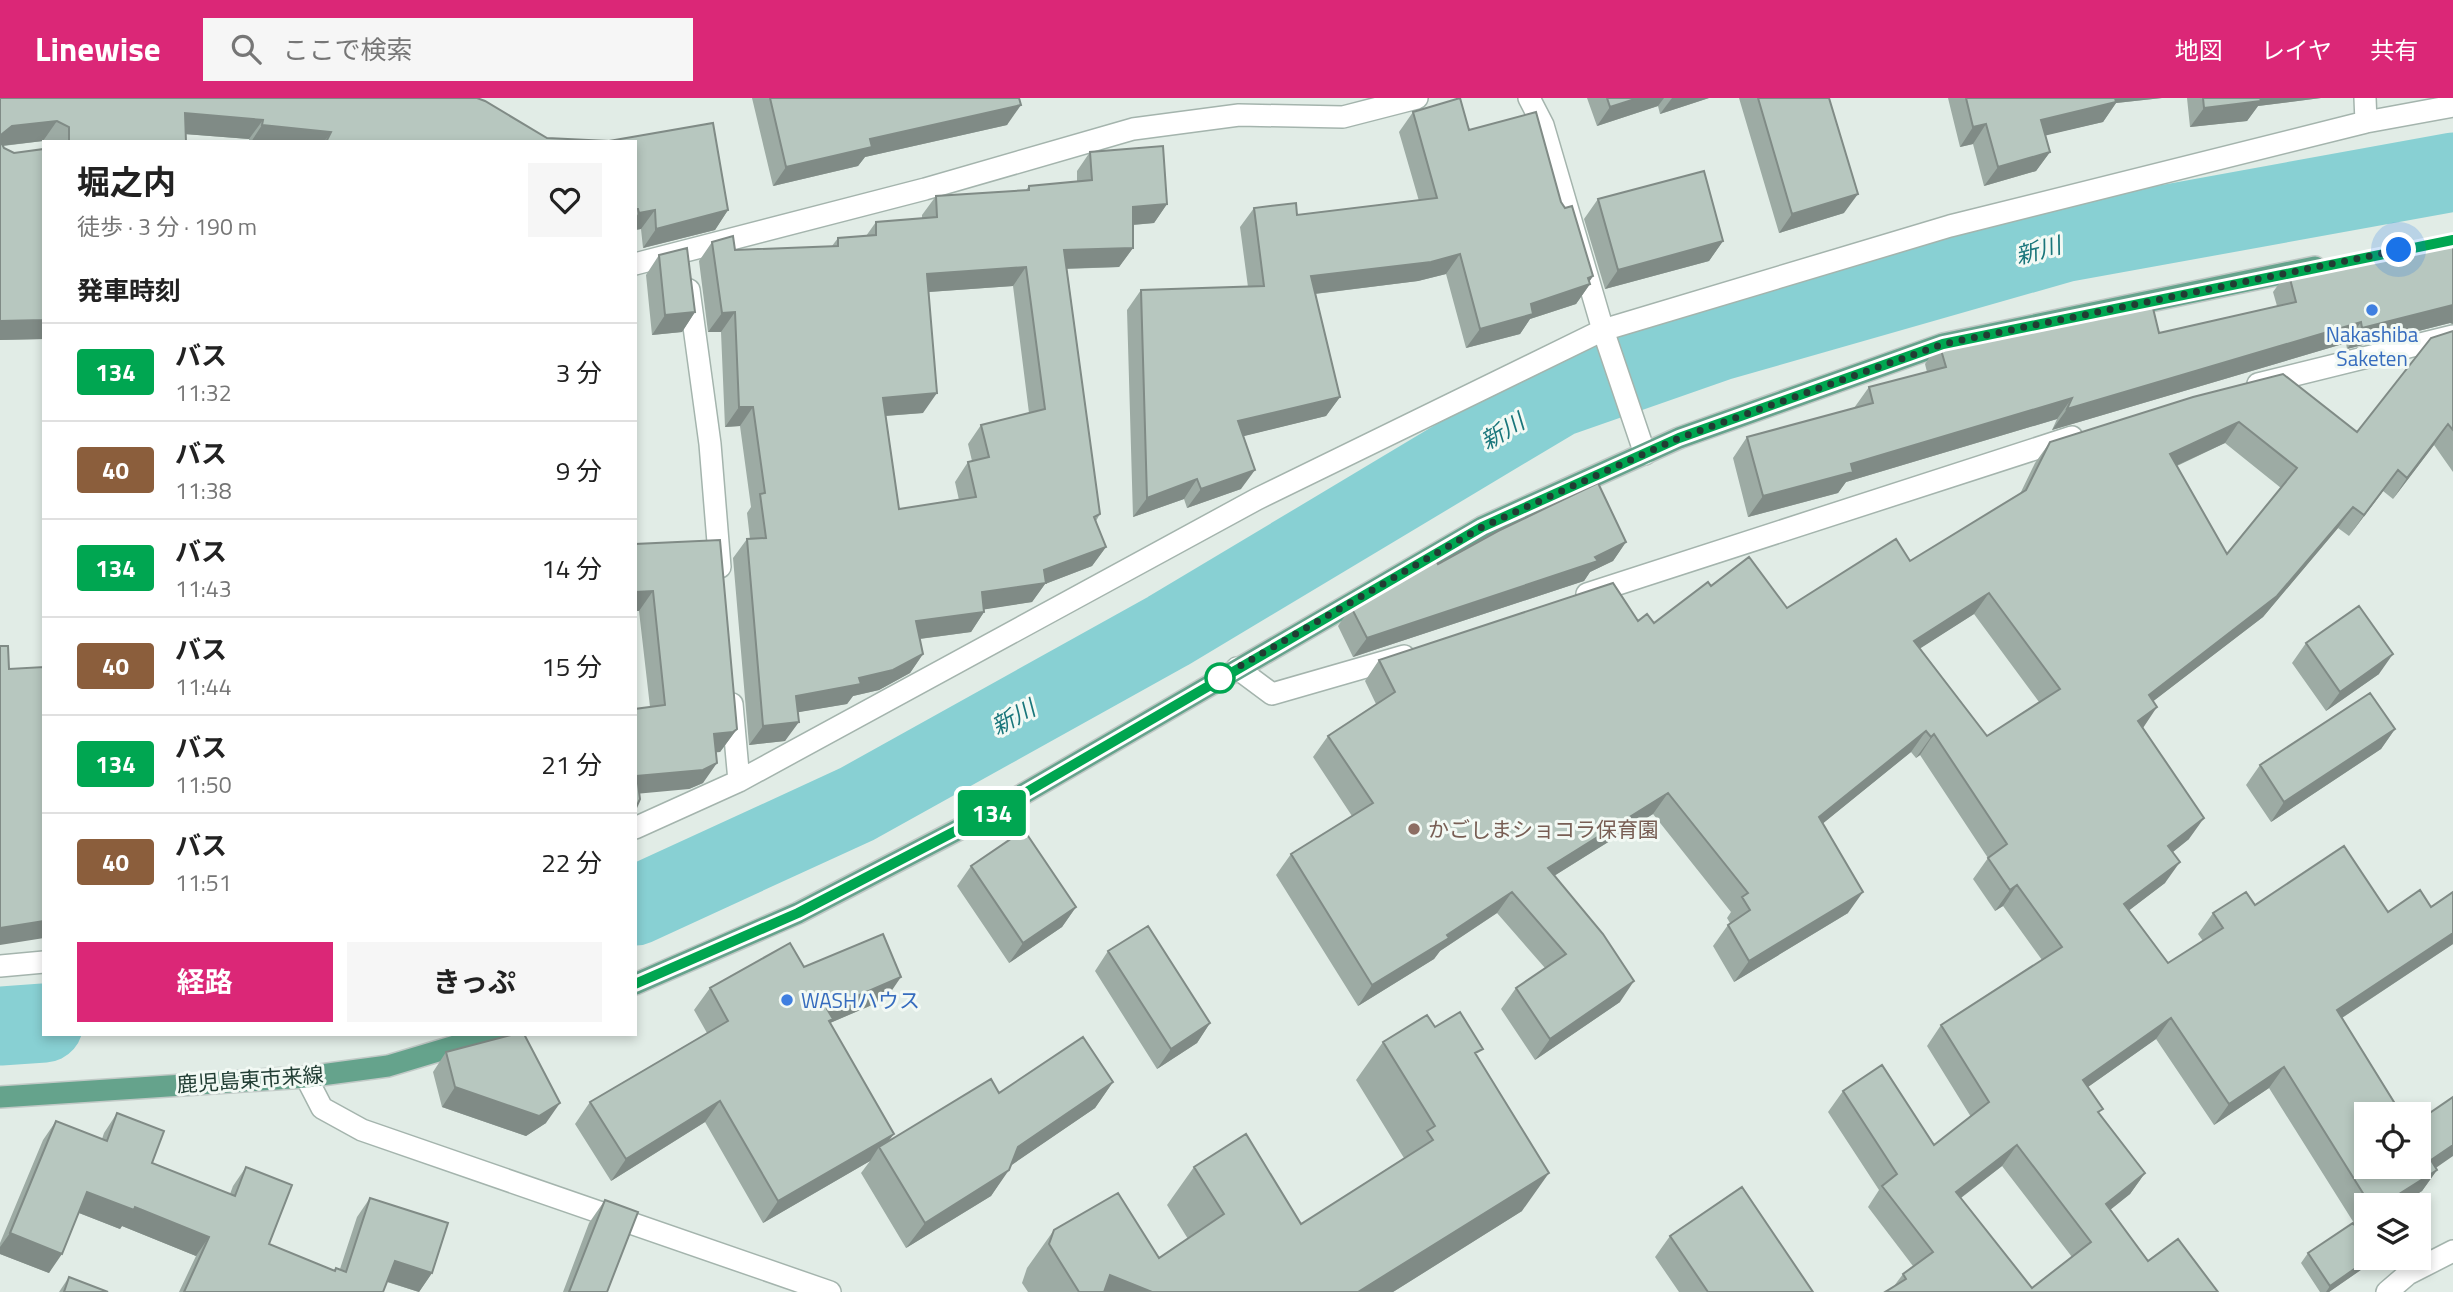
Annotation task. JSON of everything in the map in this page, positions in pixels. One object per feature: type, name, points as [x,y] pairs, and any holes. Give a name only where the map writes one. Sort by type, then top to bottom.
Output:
[{"type":"main road","points":[[637,983],[798,913],[994,811],[1482,527],[1679,438],[1943,344],[2332,263]]},
{"type":"main road","name":"鹿児島東市来線","points":[[0,1097],[306,1077],[388,1066],[488,1036]]},
{"type":"street","points":[[637,263],[925,189],[1133,129],[1239,115],[1343,117],[1417,98]]},
{"type":"street","points":[[1529,98],[1543,125],[1603,330],[1645,454]]},
{"type":"street","points":[[2365,98],[2366,122]]},
{"type":"street","points":[[637,827],[739,781],[1257,499],[1603,330],[1950,226],[2366,122],[2453,106]]},
{"type":"street","points":[[684,250],[710,444],[723,592]]},
{"type":"street","points":[[2241,388],[2453,335]]},
{"type":"street","points":[[1569,600],[2095,430]]},
{"type":"street","points":[[1237,668],[1272,694],[1427,648]]},
{"type":"street","points":[[731,686],[739,781]]},
{"type":"street","points":[[0,966],[42,961]]},
{"type":"street","points":[[306,1077],[322,1108],[362,1130],[830,1292]]},
{"type":"street","points":[[2387,1292],[2408,1274],[2453,1251]]},
{"type":"building","points":[[0,98],[477,98],[547,138],[588,140],[327,140],[331,132],[262,125],[263,120],[185,113],[186,140],[69,140],[69,127],[57,121],[12,126],[2,134],[1,142],[4,148],[14,153],[42,149],[42,320],[0,321]]},
{"type":"building","points":[[770,98],[1019,98],[1021,105],[870,139],[872,147],[786,167]]},
{"type":"building","points":[[1460,98],[1469,130],[1536,112],[1561,202],[1565,208],[1572,206],[1593,276],[1588,278],[1590,284],[1531,304],[1533,314],[1480,329],[1460,254],[1431,262],[1311,276],[1340,397],[1238,421],[1255,470],[1201,489],[1197,479],[1147,498],[1141,290],[1264,286],[1254,208],[1296,203],[1297,215],[1437,198],[1413,112]]},
{"type":"building","points":[[1607,98],[1638,98],[1610,107]]},
{"type":"building","points":[[1758,98],[1829,98],[1858,194],[1792,214]]},
{"type":"building","points":[[1966,98],[2115,98],[2116,102],[2041,120],[2050,152],[1998,167],[1986,124],[1973,127]]},
{"type":"building","points":[[2203,98],[2260,98],[2261,101],[2204,108]]},
{"type":"building","points":[[713,123],[728,210],[656,229],[655,210],[639,213],[637,140],[615,140]]},
{"type":"building","points":[[1163,146],[1167,204],[1133,207],[1133,248],[1064,250],[1100,514],[1094,517],[1106,547],[1044,570],[1046,583],[982,592],[984,612],[916,621],[923,654],[893,670],[859,678],[861,684],[796,696],[799,722],[763,726],[747,539],[766,538],[760,494],[765,493],[753,407],[739,407],[735,312],[722,313],[712,242],[733,236],[735,250],[838,246],[838,238],[876,235],[876,222],[937,217],[936,196],[1029,190],[1029,186],[1092,180],[1090,152]],"holes":[[[1026,267],[1045,409],[981,425],[989,457],[968,462],[976,497],[899,509],[883,398],[937,393],[927,274]]]},
{"type":"building","points":[[1704,171],[1723,241],[1618,270],[1598,199]]},
{"type":"building","points":[[2453,238],[2453,305],[2362,328],[2361,322],[2067,409],[2072,398],[1851,464],[1853,472],[1763,496],[1747,437],[1873,403],[1869,387],[1946,367],[1939,343],[1986,331],[1989,341],[2098,316],[2099,319],[2152,304],[2159,333],[2296,302],[2288,271]]},
{"type":"building","points":[[687,248],[695,312],[665,315],[659,255]]},
{"type":"building","points":[[2453,331],[2453,430],[2448,424],[2407,478],[2398,470],[2364,515],[2353,507],[2277,596],[2149,695],[2157,707],[2138,721],[2204,818],[2168,846],[2180,862],[2124,904],[2168,963],[2223,928],[2213,913],[2246,892],[2255,905],[2344,846],[2388,912],[2420,890],[2431,907],[2453,892],[2453,933],[2337,1010],[2394,1102],[2354,1102],[2354,1179],[2284,1067],[2229,1104],[2171,1018],[2083,1080],[2103,1109],[2098,1112],[2145,1173],[2106,1204],[2148,1261],[2178,1239],[2218,1292],[1885,1292],[1906,1279],[1903,1274],[1933,1252],[1882,1186],[1897,1174],[1843,1091],[1882,1065],[1934,1145],[1989,1102],[1941,1025],[2062,947],[2017,885],[2010,890],[1988,858],[2007,844],[1934,734],[1931,737],[1926,731],[1819,817],[1863,892],[1749,961],[1728,925],[1750,910],[1742,897],[1748,893],[1668,793],[1548,868],[1603,934],[1634,981],[1550,1039],[1516,988],[1566,954],[1512,892],[1447,935],[1449,938],[1372,985],[1291,854],[1373,803],[1328,736],[1395,692],[1379,660],[1613,583],[1638,621],[1647,614],[1654,623],[1708,582],[1711,586],[1749,557],[1787,608],[1896,539],[1910,561],[2026,490],[2050,442],[2193,397],[2283,374],[2357,432],[2431,338]],"holes":[[[2239,422],[2297,468],[2227,554],[2170,454]],[[1989,593],[2060,689],[1987,736],[1914,641]],[[2017,1145],[2091,1242],[2032,1288],[1956,1192]]]},
{"type":"building","points":[[1598,483],[1626,542],[1595,557],[1598,561],[1367,638],[1351,607],[1435,558],[1438,564],[1498,531]]},
{"type":"building","points":[[720,540],[737,729],[714,734],[717,763],[703,770],[637,776],[637,709],[665,705],[653,591],[637,592],[637,544]]},
{"type":"building","points":[[2359,606],[2393,654],[2340,692],[2306,643]]},
{"type":"building","points":[[0,646],[8,646],[9,669],[42,667],[42,921],[0,928]]},
{"type":"building","points":[[2370,693],[2395,729],[2284,802],[2260,765]]},
{"type":"building","points":[[637,776],[640,799],[637,806]]},
{"type":"building","points":[[1024,830],[1076,907],[1023,943],[971,866]]},
{"type":"building","points":[[1148,926],[1210,1023],[1171,1049],[1108,951]]},
{"type":"building","points":[[883,934],[901,977],[827,1009],[833,1019],[829,1021],[894,1134],[778,1201],[720,1101],[626,1159],[590,1102],[728,1021],[710,988],[790,943],[804,967]]},
{"type":"building","points":[[1460,1012],[1483,1049],[1475,1053],[1549,1173],[1358,1292],[1152,1292],[1110,1275],[1104,1292],[1079,1292],[1049,1244],[1054,1230],[1118,1193],[1159,1258],[1224,1214],[1194,1167],[1246,1134],[1301,1224],[1433,1140],[1427,1131],[1435,1126],[1383,1042],[1427,1015],[1435,1027]]},
{"type":"building","points":[[507,1036],[525,1036],[560,1103],[539,1116],[455,1087],[446,1052]]},
{"type":"building","points":[[1083,1037],[1113,1082],[1018,1147],[1009,1170],[925,1223],[879,1147],[991,1079],[999,1093]]},
{"type":"building","points":[[2453,1097],[2453,1145],[2431,1160],[2431,1112]]},
{"type":"building","points":[[117,1113],[164,1131],[152,1163],[235,1196],[246,1167],[292,1185],[269,1244],[335,1271],[336,1268],[346,1272],[370,1198],[448,1223],[432,1273],[395,1261],[383,1292],[184,1292],[209,1237],[135,1207],[134,1210],[87,1192],[62,1254],[10,1233],[56,1121],[107,1141]]},
{"type":"building","points":[[2431,1160],[2437,1170],[2431,1174]]},
{"type":"building","points":[[2354,1179],[2423,1179],[2401,1193],[2363,1193]]},
{"type":"building","points":[[1742,1187],[1813,1292],[1708,1292],[1670,1236]]},
{"type":"building","points":[[605,1200],[638,1212],[607,1292],[569,1292]]},
{"type":"building","points":[[2354,1224],[2354,1269],[2330,1286],[2308,1253]]},
{"type":"building","points":[[69,1277],[108,1292],[64,1292]]},
{"type":"waterway","name":"新川","points":[[637,905],[857,804],[1168,631],[1557,398],[1720,341],[2063,243],[2453,172]]},
{"type":"waterway","name":"新川","points":[[0,1026],[42,1023]]},
{"type":"bus line","name":"134","points":[[637,983],[798,913],[994,811],[1482,527],[1679,438],[1943,344],[2453,240]]},
{"type":"place","name":"Nakashiba Saketen","points":[[2372,310]]},
{"type":"place","name":"かごしまショコラ保育園","points":[[1414,829]]},
{"type":"place","name":"WASHハウス","points":[[787,1000]]},
{"type":"route","points":[[1220,678],[1214,681],[1482,527],[1679,438],[1943,344],[2399,250]]}]
